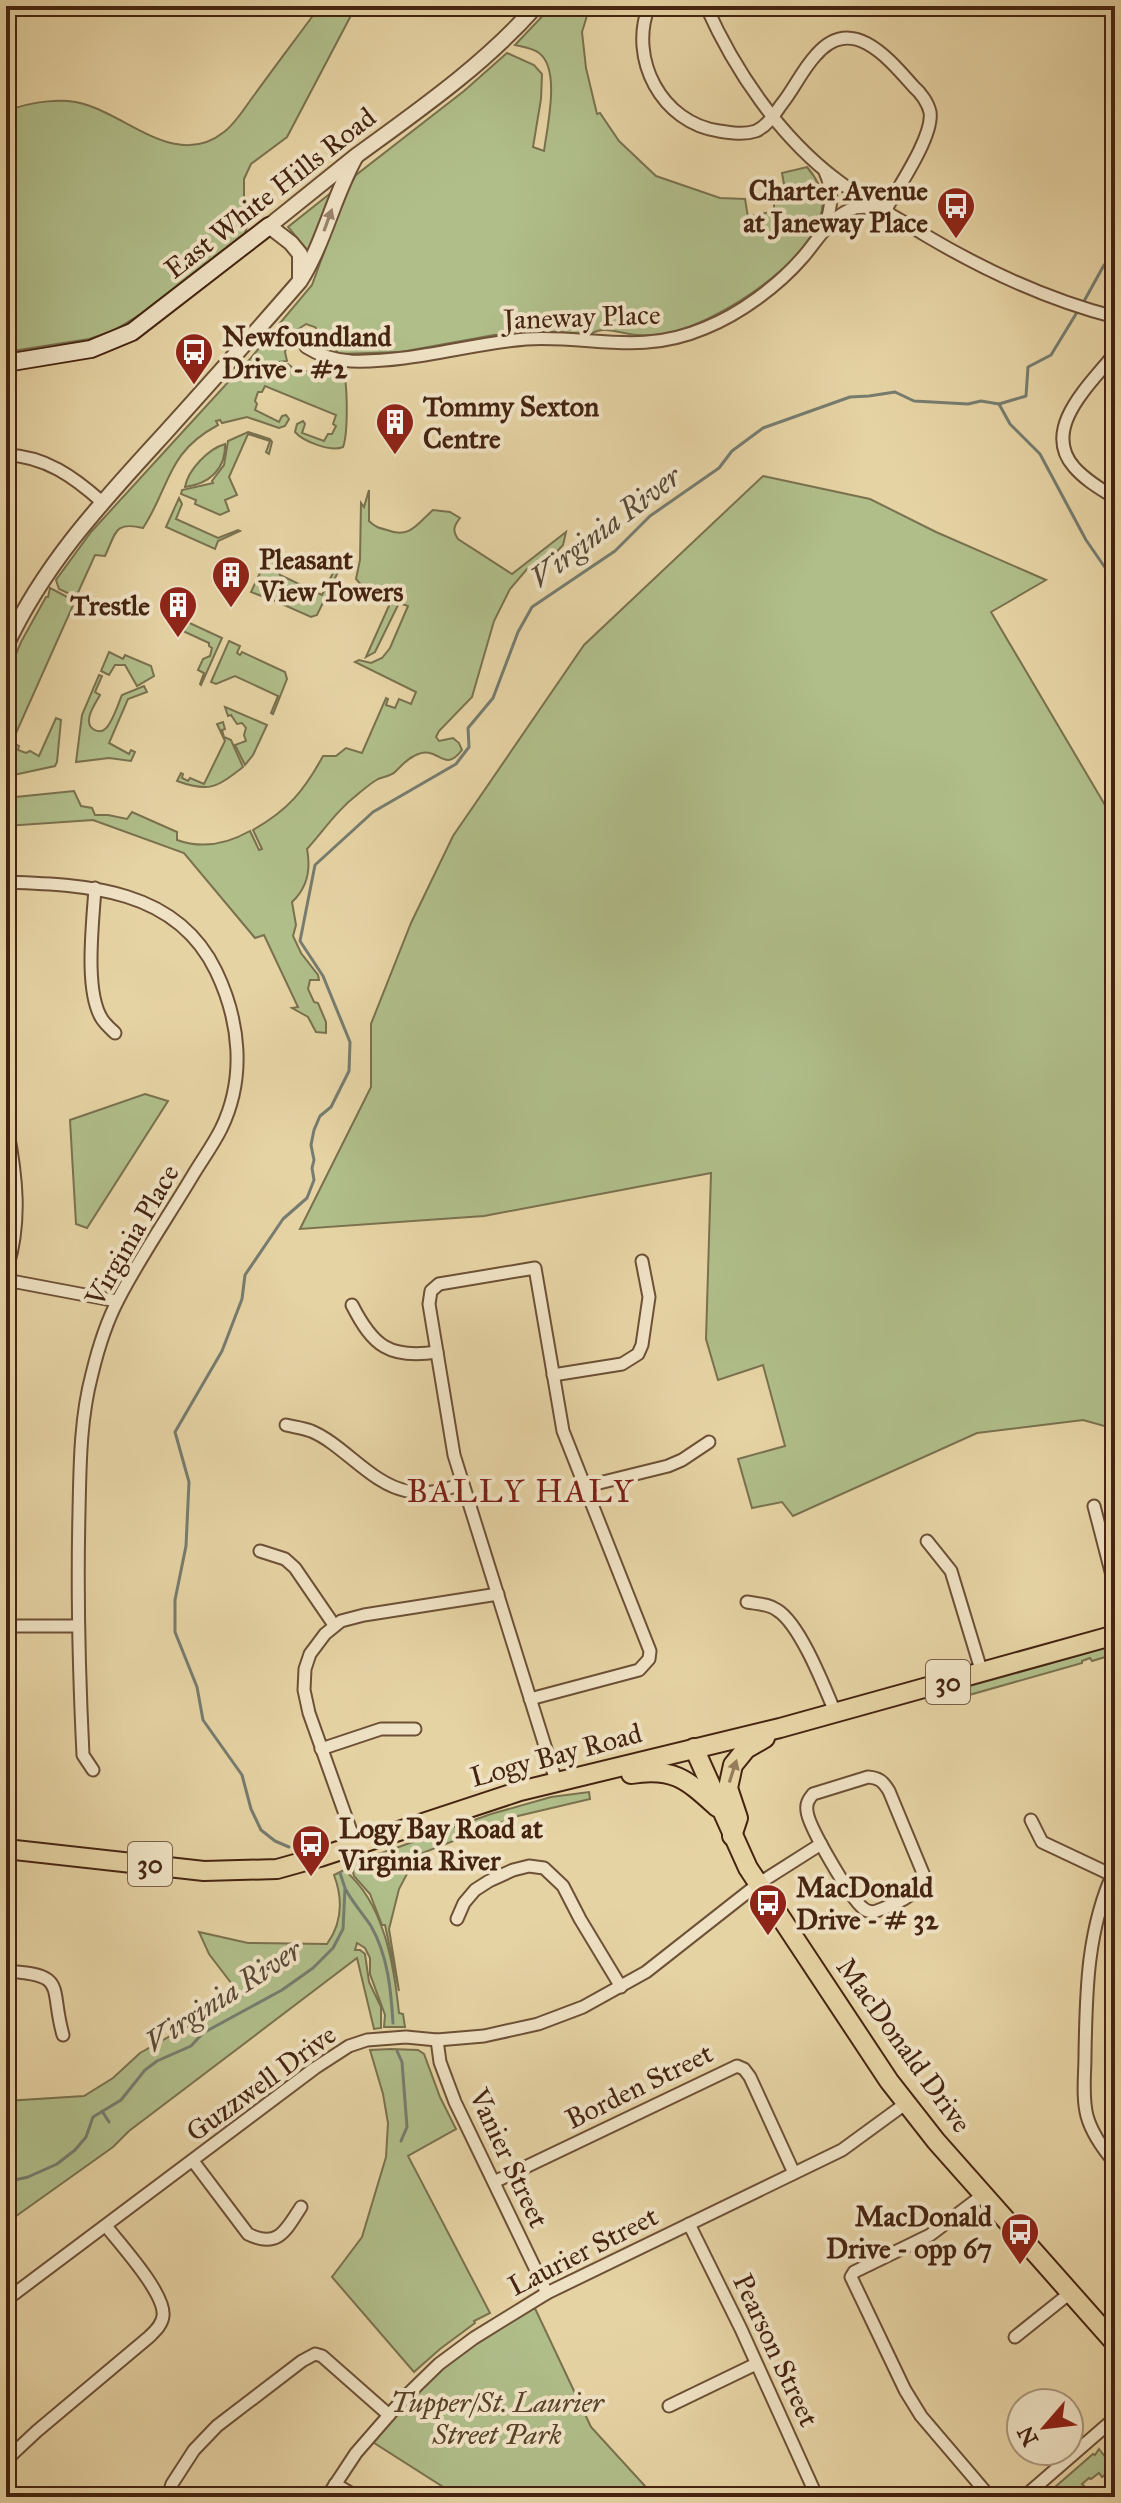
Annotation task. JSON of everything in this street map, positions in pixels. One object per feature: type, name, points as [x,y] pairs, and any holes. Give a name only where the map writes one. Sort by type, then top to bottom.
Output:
[{"type":"main road","name":"East White Hills Road","points":[[6,363],[91,349],[132,332],[269,226]]},
{"type":"main road","name":"Logy Bay Road","points":[[6,1849],[218,1872],[294,1866],[439,1816],[556,1781],[780,1728],[1115,1635]]},
{"type":"main road","points":[[732,1836],[738,1818],[728,1788],[733,1765],[746,1749],[780,1728]]},
{"type":"main road","name":"MacDonald Drive","points":[[694,1748],[732,1836],[758,1884],[905,2104],[1114,2341]]},
{"type":"main road","points":[[613,1769],[630,1774],[665,1772],[679,1776],[722,1811]]},
{"type":"street","name":"East White Hills Road","points":[[269,226],[430,103],[513,33],[536,6]]},
{"type":"street","points":[[649,6],[642,31],[644,58],[657,89],[676,111],[699,125],[735,133],[755,131],[773,117],[817,53],[830,43],[845,39],[869,43],[921,94],[930,112],[924,143],[885,211]]},
{"type":"street","points":[[706,6],[727,51],[773,117],[823,169],[844,185],[978,265],[1087,310],[1115,317]]},
{"type":"street","points":[[6,646],[59,553],[300,281],[312,259],[340,185],[355,158]]},
{"type":"street","name":"Janeway Place","points":[[823,169],[832,200],[824,229]]},
{"type":"street","name":"Janeway Place","points":[[306,347],[319,356],[353,361],[523,340],[630,344],[664,341],[706,328],[747,305],[802,258],[824,229],[848,211],[863,207],[885,211]]},
{"type":"street","points":[[269,226],[300,254],[300,281]]},
{"type":"street","points":[[1115,353],[1069,413],[1062,428],[1068,459],[1073,466],[1115,498]]},
{"type":"street","points":[[6,455],[34,458],[55,467],[102,502]]},
{"type":"street","name":"Virginia Place","points":[[6,882],[111,891],[150,904],[173,919],[188,932],[213,965],[233,1013],[237,1039],[234,1090],[221,1128],[117,1301],[93,1368],[82,1425],[77,1626],[83,1755],[93,1770]]},
{"type":"street","points":[[95,888],[92,966],[95,1002],[102,1020],[115,1033]]},
{"type":"street","points":[[6,1130],[16,1194],[12,1242],[6,1267]]},
{"type":"street","points":[[553,1375],[622,1364],[638,1354],[649,1297],[642,1261]]},
{"type":"street","points":[[530,1699],[630,1673],[645,1666],[650,1651],[563,1431],[535,1268],[451,1281],[431,1291],[429,1304],[448,1430],[462,1484],[498,1594],[530,1699],[556,1781]]},
{"type":"street","points":[[6,1280],[117,1301]]},
{"type":"street","points":[[352,1305],[365,1331],[387,1348],[413,1354],[437,1352]]},
{"type":"street","points":[[286,1425],[312,1432],[403,1491],[438,1491],[462,1484]]},
{"type":"street","points":[[583,1487],[668,1466],[709,1442]]},
{"type":"street","points":[[1094,1506],[1115,1587]]},
{"type":"street","points":[[927,1541],[951,1571],[982,1673]]},
{"type":"street","points":[[260,1551],[285,1559],[295,1568],[334,1625]]},
{"type":"street","points":[[350,1847],[304,1690],[305,1669],[310,1654],[334,1625],[364,1615],[498,1594]]},
{"type":"street","points":[[747,1602],[769,1606],[787,1617],[808,1653],[835,1712]]},
{"type":"street","points":[[6,1626],[77,1626]]},
{"type":"street","points":[[321,1749],[381,1729],[415,1729]]},
{"type":"street","points":[[868,1777],[876,1778],[884,1782],[889,1791],[925,1878],[923,1886],[882,1909],[868,1911],[857,1903],[821,1844],[807,1815],[807,1801],[813,1794],[868,1777]]},
{"type":"street","points":[[1031,1820],[1042,1842],[1114,1872],[1091,1942],[1085,2090],[1086,2114],[1093,2134],[1115,2163]]},
{"type":"street","name":"Guzzwell Drive","points":[[6,2300],[315,2068],[349,2046],[379,2038],[437,2040],[484,2036],[538,2024],[583,2007],[621,1987],[681,1946],[758,1884],[821,1844]]},
{"type":"street","points":[[457,1919],[464,1903],[475,1890],[489,1881],[529,1866],[544,1868],[563,1886],[621,1987]]},
{"type":"street","points":[[6,1971],[35,1973],[48,1978],[55,1987],[63,2035]]},
{"type":"street","name":"Vanier Street","points":[[437,2040],[447,2082],[547,2293]]},
{"type":"street","name":"Borden Street","points":[[494,2182],[737,2066],[750,2077],[794,2173]]},
{"type":"street","name":"Laurier Street","points":[[327,2497],[356,2453],[389,2415],[421,2380],[453,2352],[547,2293],[860,2139],[905,2104]]},
{"type":"street","points":[[193,2161],[242,2228],[260,2240],[273,2240],[285,2231],[301,2207]]},
{"type":"street","points":[[983,2195],[930,2235],[864,2267],[851,2277],[892,2364],[921,2416],[990,2497]]},
{"type":"street","name":"Pearson Street","points":[[689,2224],[817,2497]]},
{"type":"street","points":[[6,2460],[132,2352],[158,2328],[162,2320],[159,2298],[106,2226]]},
{"type":"street","points":[[1015,2337],[1070,2293]]},
{"type":"street","points":[[173,2497],[170,2490],[172,2484],[205,2437],[315,2354],[322,2356],[389,2415]]},
{"type":"street","points":[[669,2406],[756,2364]]},
{"type":"street","points":[[1024,2497],[1115,2418]]},
{"type":"street","points":[[335,2484],[357,2497]]},
{"type":"green space","points":[[320,6],[356,6],[287,137],[251,164],[244,179],[244,196],[250,217],[245,233],[141,314],[113,331],[89,339],[6,352],[6,111],[37,103],[69,101],[90,106],[173,144],[207,142],[224,132],[236,119]]},
{"type":"green space","points":[[552,6],[590,6],[582,32],[586,68],[597,114],[600,113],[619,141],[656,176],[720,198],[745,199],[748,217],[774,211],[774,198],[786,196],[782,173],[807,167],[821,190],[823,203],[812,235],[798,253],[740,301],[698,323],[669,333],[642,335],[607,330],[591,334],[494,335],[401,352],[339,354],[315,327],[306,324],[288,336],[287,361],[244,366],[312,285],[346,192],[356,175],[464,91],[507,53],[534,65],[542,74],[533,147],[544,151],[551,99],[546,61],[539,53],[515,45]]},
{"type":"green space","points":[[332,192],[310,251],[307,250],[288,227]]},
{"type":"green space","points":[[288,364],[298,372],[343,370],[347,409],[343,447],[318,445],[295,432],[297,424],[303,421],[302,433],[324,441],[336,426],[333,424],[336,415],[265,386],[262,392],[258,392],[255,410],[279,422],[286,415],[289,419],[285,426],[279,428],[247,417],[222,423],[216,421],[218,425],[188,447],[179,459],[143,528],[126,526],[117,531],[105,556],[95,555],[76,597],[59,589],[56,580],[91,532],[241,368]]},
{"type":"green space","points":[[248,432],[270,439],[272,442],[269,454],[266,452],[270,441],[248,434],[229,477],[237,495],[225,500],[229,511],[220,515],[181,494],[182,490],[213,483],[224,465],[228,441]]},
{"type":"green space","points":[[225,444],[223,461],[214,474],[202,483],[185,487],[200,461]]},
{"type":"green space","points":[[763,476],[870,499],[1046,580],[991,612],[1115,822],[1115,1429],[1083,1420],[977,1433],[793,1516],[782,1502],[752,1508],[738,1459],[785,1446],[763,1365],[718,1380],[706,1339],[711,1173],[484,1216],[300,1229],[371,1087],[371,1024],[411,923],[453,836],[584,645]]},
{"type":"green space","points":[[369,490],[369,521],[375,526],[402,533],[413,529],[433,510],[450,512],[460,518],[454,528],[458,539],[512,574],[566,532],[563,545],[551,558],[527,569],[510,589],[494,621],[472,697],[436,737],[439,741],[453,738],[462,750],[450,760],[429,753],[411,758],[350,800],[307,849],[307,878],[292,902],[296,925],[293,936],[301,953],[318,975],[319,980],[310,980],[308,989],[326,1022],[326,1033],[316,1032],[308,1017],[292,1008],[298,1007],[264,935],[255,938],[184,853],[93,820],[6,826],[6,798],[74,791],[81,806],[92,808],[95,815],[127,819],[132,812],[177,832],[177,840],[205,845],[223,842],[250,831],[259,850],[262,849],[253,830],[294,799],[323,756],[336,756],[346,748],[362,753],[386,698],[386,705],[395,708],[399,699],[411,704],[416,692],[355,662],[371,663],[382,658],[390,648],[408,606],[399,603],[375,652],[366,657],[392,599],[363,587],[356,579],[360,560],[361,503],[364,507]]},
{"type":"green space","points":[[179,498],[182,504],[176,519],[218,538],[240,531],[218,541],[215,549],[166,527]]},
{"type":"green space","points":[[270,552],[280,575],[322,595],[334,571],[338,572],[317,615],[311,617],[266,597],[267,594],[262,592],[261,596],[251,592]]},
{"type":"green space","points":[[50,588],[75,601],[12,742],[19,746],[18,750],[39,756],[56,718],[61,720],[57,762],[55,766],[9,776],[6,775],[6,678]]},
{"type":"green space","points":[[183,596],[184,605],[188,607],[183,620],[222,638],[201,685],[204,673],[198,670],[203,659],[210,656],[212,648],[209,643],[172,626]]},
{"type":"green space","points":[[229,641],[240,646],[237,653],[240,655],[242,652],[285,672],[287,679],[273,714],[278,696],[235,676],[216,684],[211,682]]},
{"type":"green space","points":[[109,652],[151,666],[154,676],[137,686],[125,665],[115,665],[109,675],[101,671]]},
{"type":"green space","points":[[99,675],[102,676],[95,692],[100,695],[89,721],[96,731],[108,726],[122,695],[144,686],[147,692],[128,699],[109,743],[129,754],[131,750],[135,752],[131,761],[109,758],[76,762],[82,715]]},
{"type":"green space","points":[[225,707],[267,725],[245,765],[235,745],[246,741],[246,728],[242,723],[237,724],[231,715],[228,716]]},
{"type":"green space","points":[[223,722],[224,737],[231,740],[243,767],[213,786],[198,787],[177,781],[181,773],[182,778],[188,781],[190,778],[204,784],[225,741],[217,724]]},
{"type":"green space","points":[[145,1094],[168,1101],[87,1228],[76,1224],[70,1120]]},
{"type":"green space","points":[[1115,1645],[1115,1654],[1092,1661],[1090,1658],[1082,1663],[969,1695],[965,1690],[966,1687]]},
{"type":"green space","points":[[589,1792],[590,1799],[518,1816],[417,1855],[399,1889],[389,1929],[399,1991],[385,1925],[382,1925],[370,1894],[354,1876],[351,1864],[491,1814],[551,1797]]},
{"type":"green space","points":[[344,1870],[358,1883],[378,1917],[390,1955],[399,2013],[403,2014],[405,2027],[384,2027],[385,2015],[370,1974],[370,1958],[365,1948],[357,1943],[355,1950],[365,1954],[369,1982],[381,2007],[381,2028],[374,2029],[357,1958],[129,2131],[113,2147],[12,2219],[6,2216],[6,2101],[84,2096],[113,2078],[140,2053],[241,1996],[209,1954],[199,1932],[248,1943],[327,1944],[336,1928],[340,1911],[334,1875]]},
{"type":"green space","points":[[370,2050],[418,2050],[424,2054],[456,2129],[408,2156],[490,2313],[474,2321],[414,2372],[332,2277],[362,2237],[386,2157],[388,2123]]},
{"type":"green space","name":"Tupper/St. Laurier Street Park","points":[[532,2302],[591,2427],[655,2497],[459,2497],[368,2439],[421,2380]]},
{"type":"green space","points":[[1099,2449],[1114,2468],[1102,2477],[1099,2473],[1089,2478],[1082,2484],[1084,2486],[1068,2497],[1050,2497],[1047,2494],[1078,2467],[1085,2467],[1085,2461]]},
{"type":"waterway","name":"Virginia River","points":[[1083,303],[1104,265],[1115,258]]},
{"type":"waterway","name":"Virginia River","points":[[289,1847],[261,1830],[251,1809],[242,1775],[203,1720],[197,1687],[175,1632],[175,1600],[186,1546],[189,1482],[175,1432],[222,1351],[242,1299],[245,1275],[283,1219],[307,1198],[314,1180],[311,1145],[314,1130],[320,1116],[331,1107],[349,1071],[350,1042],[323,976],[300,941],[315,865],[373,812],[456,764],[469,747],[468,728],[493,698],[518,632],[532,607],[615,551],[650,516],[719,468],[732,451],[763,428],[850,397],[895,392],[914,401],[999,404],[1026,396],[1028,367],[1051,355],[1079,309]]},
{"type":"waterway","points":[[999,404],[1010,424],[1040,454],[1086,540],[1115,582]]},
{"type":"waterway","name":"Virginia River","points":[[6,2182],[28,2177],[57,2164],[86,2137],[93,2117],[121,2100],[145,2070],[157,2061],[191,2046],[203,2033],[282,1990],[313,1968],[333,1948],[343,1929],[345,1888],[340,1873]]},
{"type":"waterway","points":[[346,1890],[371,1926],[381,1949],[390,1986],[393,2023]]},
{"type":"waterway","points":[[397,2051],[402,2062],[407,2127],[401,2141]]},
{"type":"waterway","points":[[102,2111],[109,2122]]},
{"type":"place","name":"Charter Avenue at Janeway Place","points":[[956,240]]},
{"type":"place","name":"Newfoundland Drive - #2","points":[[194,386]]},
{"type":"place","name":"Tommy Sexton Centre","points":[[395,456]]},
{"type":"place","name":"Pleasant View Towers","points":[[231,609]]},
{"type":"place","name":"Trestle","points":[[178,639]]},
{"type":"place","name":"Logy Bay Road at Virginia River","points":[[311,1878]]},
{"type":"place","name":"MacDonald Drive - # 32","points":[[768,1937]]},
{"type":"place","name":"MacDonald Drive - opp 67","points":[[1020,2266]]},
{"type":"district","name":"BALLY HALY","points":[[521,1491]]}]
